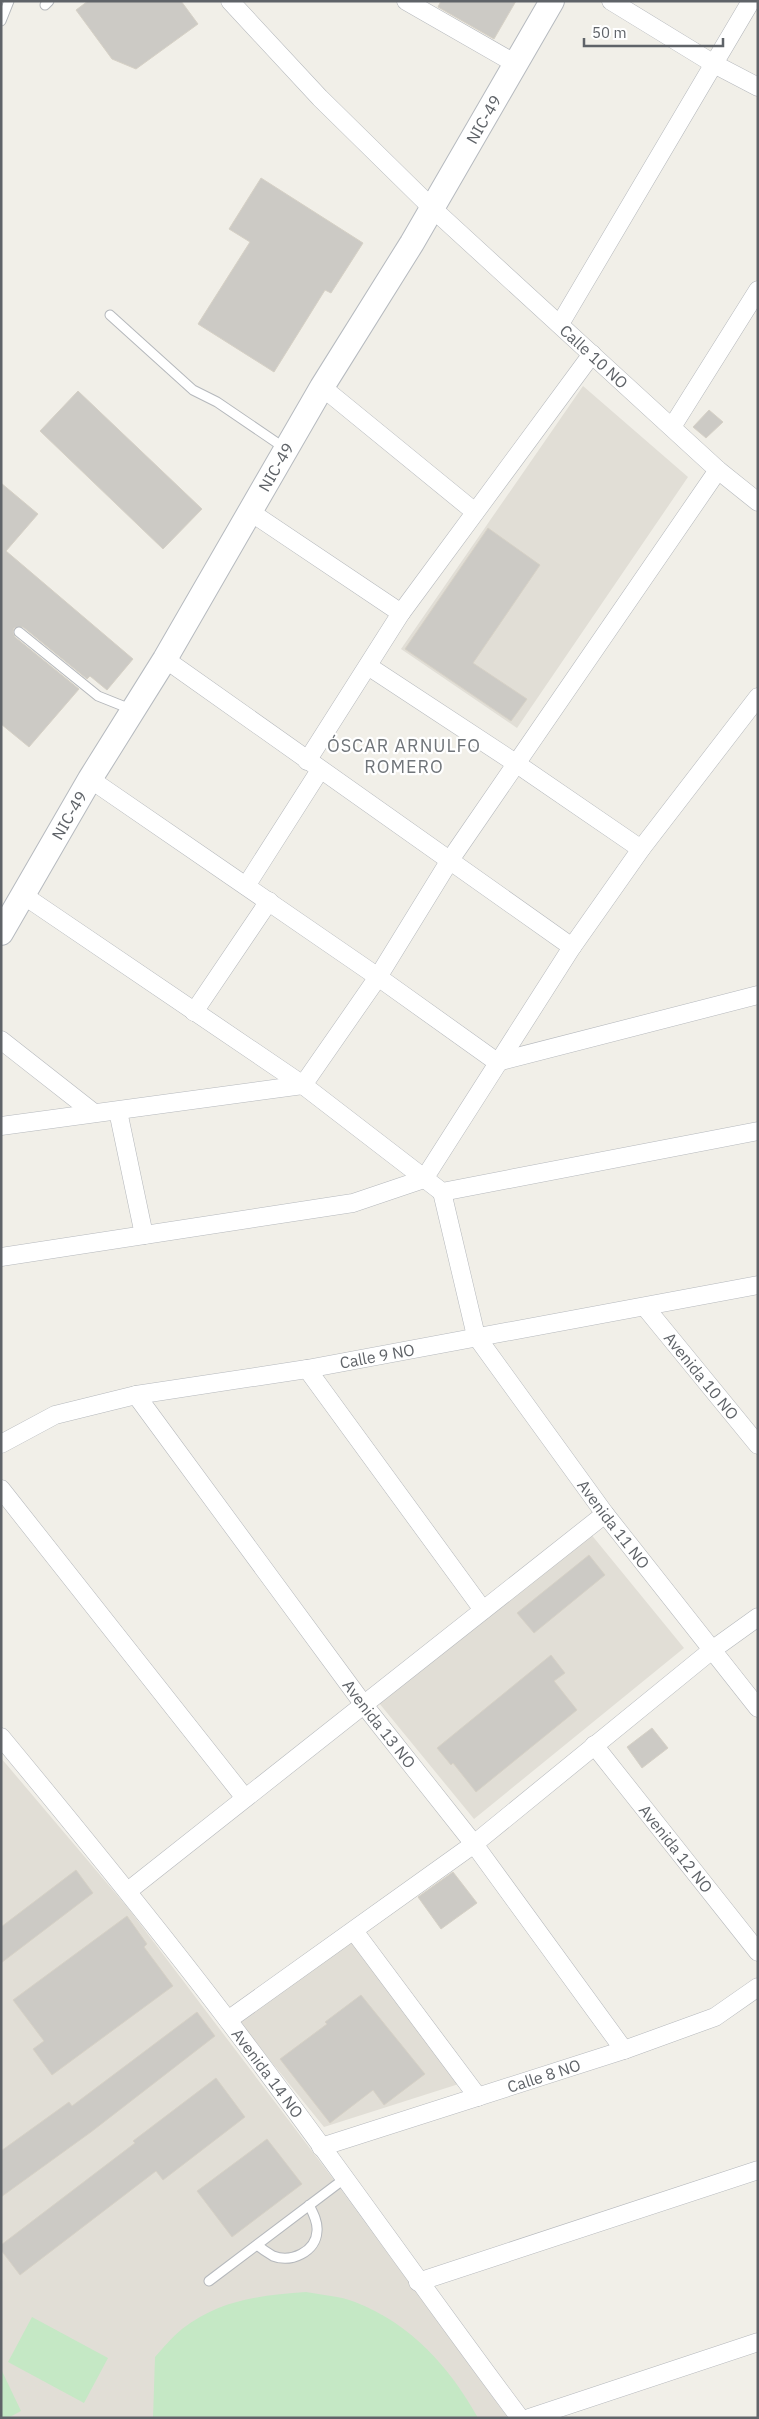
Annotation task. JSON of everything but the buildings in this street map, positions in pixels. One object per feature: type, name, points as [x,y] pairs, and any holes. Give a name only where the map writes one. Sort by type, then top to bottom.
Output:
[{"type":"street","name":"Calle 10 NO","points":[[230,1],[320,98],[432,208],[718,470],[758,502]]},
{"type":"street","points":[[406,1],[516,64]]},
{"type":"street","name":"NIC-49","points":[[1,933],[90,779],[165,659],[322,387],[432,208],[552,1]]},
{"type":"street","points":[[611,1],[714,64],[758,87]]},
{"type":"street","points":[[560,324],[751,1]]},
{"type":"street","points":[[672,428],[758,290]]},
{"type":"street","points":[[246,886],[368,666],[401,613],[592,354]]},
{"type":"street","points":[[322,387],[475,512]]},
{"type":"street","points":[[1,1126],[303,1085],[378,977],[450,860],[718,470]]},
{"type":"street","points":[[249,511],[401,613]]},
{"type":"street","points":[[165,659],[572,947]]},
{"type":"street","points":[[368,666],[517,764],[641,849]]},
{"type":"street","points":[[1,1257],[352,1202],[424,1179],[496,1062],[572,947],[641,849],[758,697]]},
{"type":"street","points":[[90,779],[378,977],[496,1062]]},
{"type":"street","points":[[23,894],[303,1085],[442,1192],[476,1336]]},
{"type":"street","points":[[194,1012],[269,902]]},
{"type":"street","points":[[496,1062],[758,995]]},
{"type":"street","points":[[1,1040],[94,1113]]},
{"type":"street","points":[[118,1111],[144,1235]]},
{"type":"street","points":[[442,1192],[758,1130]]},
{"type":"street","name":"Calle 9 NO","points":[[1,1444],[55,1415],[136,1395],[307,1369],[758,1285]]},
{"type":"street","name":"Avenida 10 NO","points":[[646,1307],[758,1445]]},
{"type":"street","name":"Avenida 11 NO","points":[[476,1336],[604,1514],[758,1708]]},
{"type":"street","points":[[307,1369],[483,1610]]},
{"type":"street","name":"Avenida 13 NO","points":[[136,1395],[364,1705],[474,1844],[624,2050]]},
{"type":"street","points":[[1,1489],[244,1798]]},
{"type":"street","points":[[128,1891],[604,1514]]},
{"type":"street","points":[[228,2020],[474,1844],[712,1650],[758,1617]]},
{"type":"street","name":"Avenida 14 NO","points":[[1,1737],[128,1891],[228,2020],[418,2282],[520,2418]]},
{"type":"street","name":"Avenida 12 NO","points":[[594,1746],[758,1952]]},
{"type":"street","points":[[354,1931],[478,2098]]},
{"type":"street","name":"Calle 8 NO","points":[[321,2147],[624,2050],[715,2017],[758,1987]]},
{"type":"street","points":[[418,2282],[758,2170]]},
{"type":"street","points":[[529,2418],[758,2342]]},
{"type":"lane","points":[[1,21],[9,1]]},
{"type":"lane","points":[[110,315],[193,390],[217,402],[286,449]]},
{"type":"lane","points":[[19,632],[98,696],[133,710]]},
{"type":"lane","points":[[210,2281],[344,2179]]},
{"type":"lane","points":[[257,2246],[273,2256],[284,2258],[296,2257],[307,2251],[315,2241],[317,2231],[309,2205]]},
{"type":"shaded area","points":[[583,386],[688,477],[517,728],[401,649]]},
{"type":"shaded area","points":[[590,1533],[684,1648],[474,1819],[379,1703]]},
{"type":"shaded area","points":[[1,1758],[128,1908],[337,2184],[508,2418],[1,2418]]},
{"type":"shaded area","points":[[352,1942],[465,2082],[324,2127],[239,2022]]},
{"type":"green space","points":[[306,2292],[355,2302],[375,2311],[411,2334],[455,2381],[478,2418],[153,2418],[155,2357],[182,2329],[196,2319],[226,2305],[257,2297]]},
{"type":"green space","points":[[32,2317],[108,2358],[84,2403],[8,2362]]},
{"type":"green space","points":[[1,2369],[21,2411],[8,2418],[1,2418]]},
{"type":"district","name":"ÓSCAR ARNULFO ROMERO","points":[[404,755]]}]
